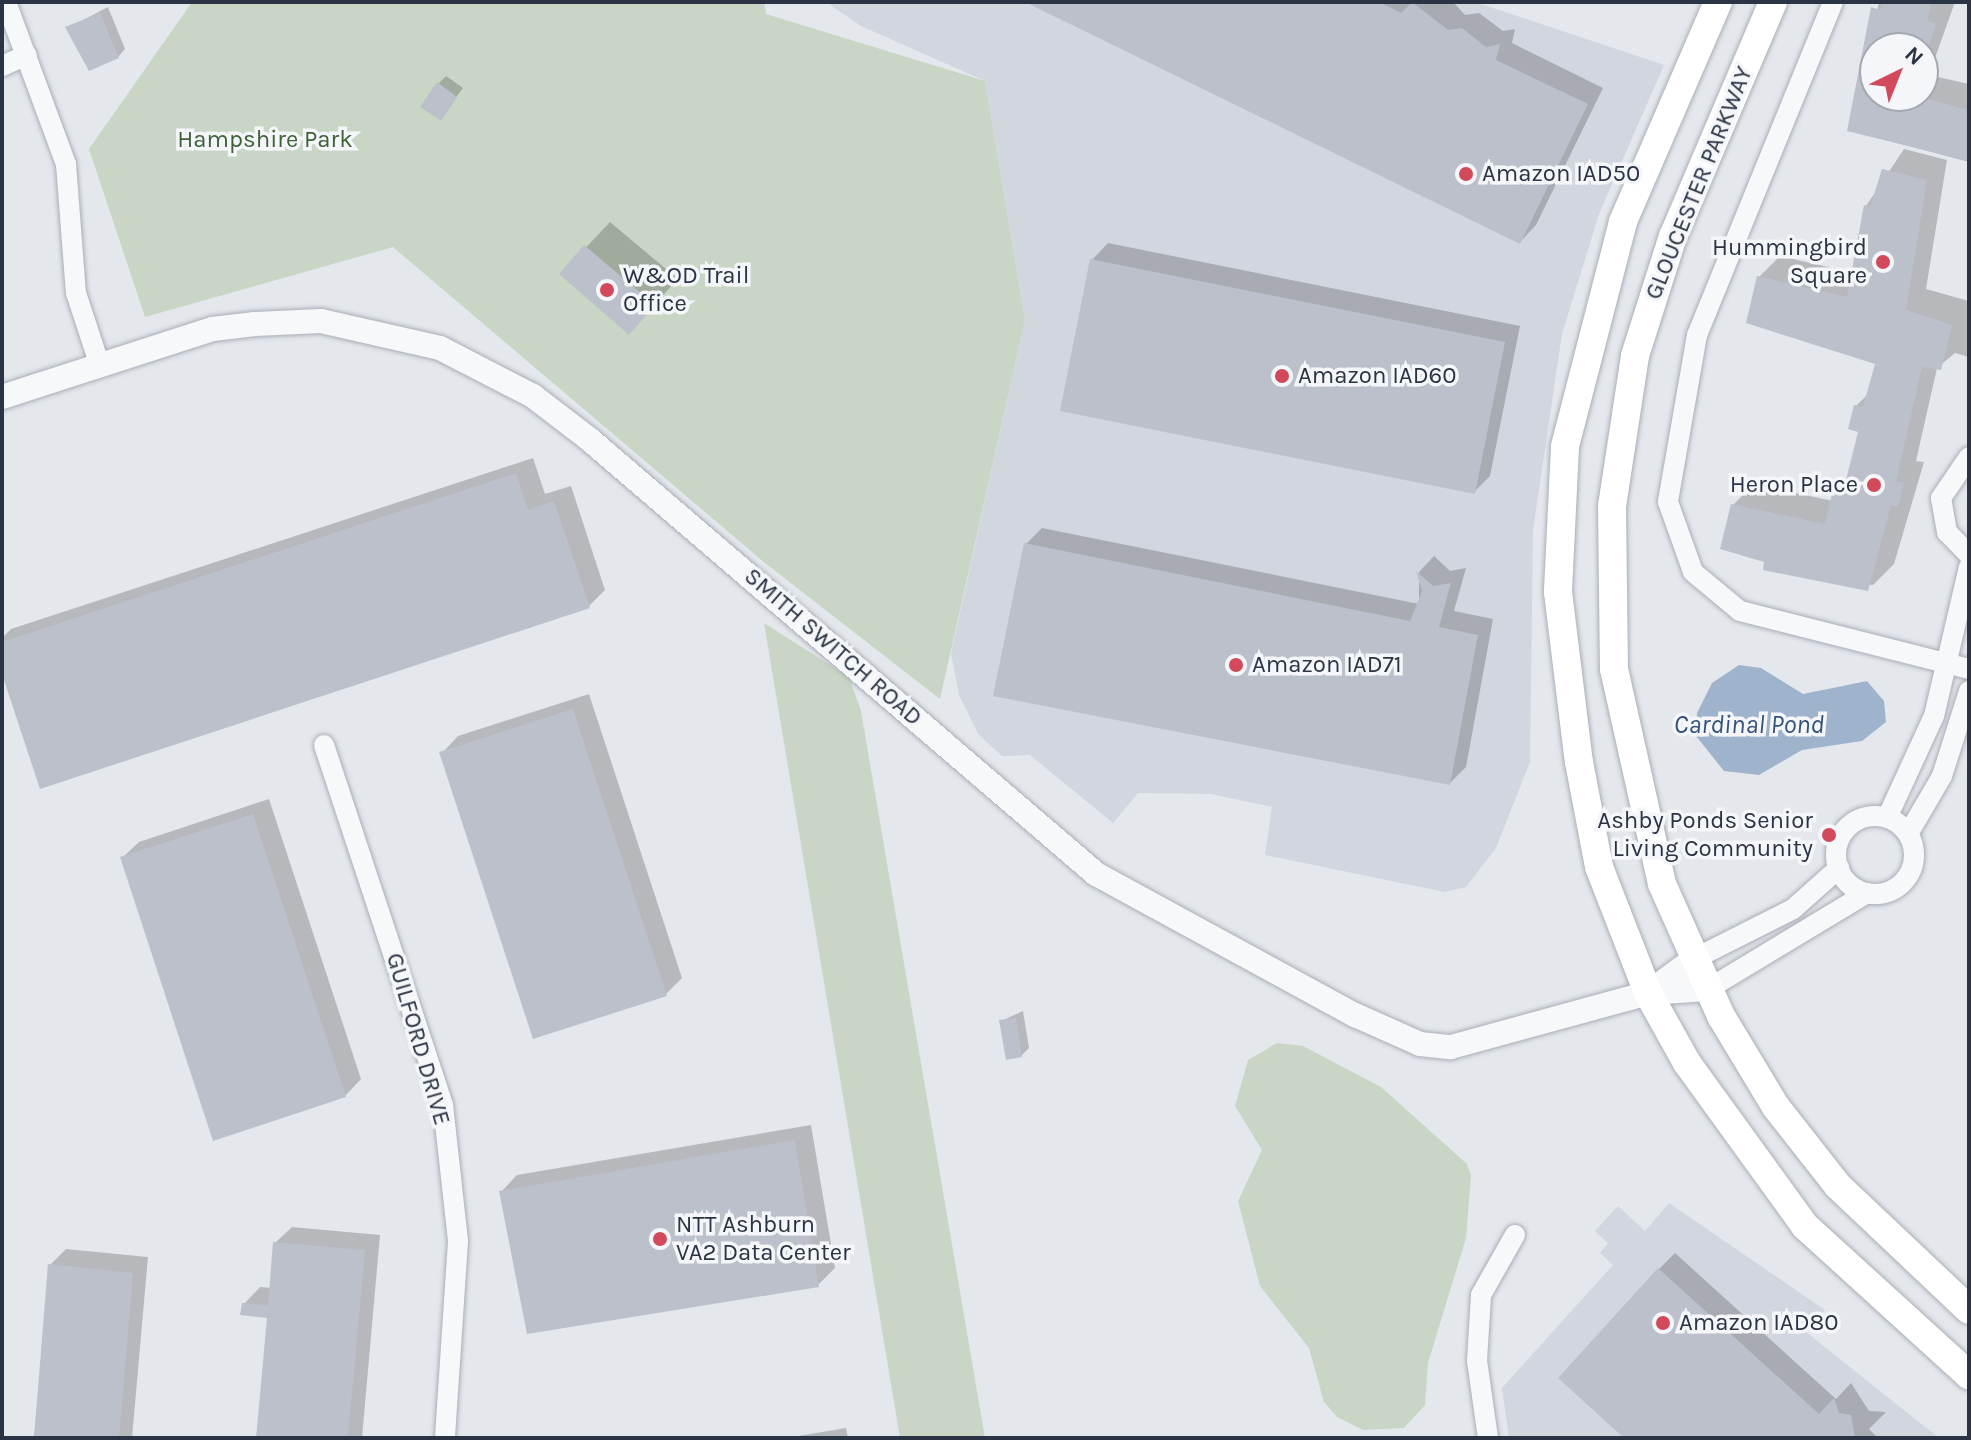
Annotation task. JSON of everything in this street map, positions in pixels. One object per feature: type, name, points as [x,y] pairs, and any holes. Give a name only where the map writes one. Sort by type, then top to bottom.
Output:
[{"type":"main road","points":[[1718,2],[1600,290],[1565,447],[1559,516],[1566,686],[1585,792],[1599,867],[1648,993],[1730,1128],[1805,1226],[1969,1375]]},
{"type":"main road","name":"GLOUCESTER PARKWAY","points":[[1773,2],[1651,296],[1621,424],[1612,507],[1608,595],[1624,732],[1662,884],[1708,989],[1776,1107],[1838,1186],[1969,1310]]},
{"type":"street","points":[[6,2],[66,164],[76,293],[99,363]]},
{"type":"street","points":[[1833,2],[1697,335],[1668,502],[1693,572],[1740,611],[1969,669]]},
{"type":"street","points":[[2,66],[27,55]]},
{"type":"street","name":"SMITH SWITCH ROAD","points":[[2,397],[99,363],[213,329],[321,321],[440,348],[533,396],[589,439],[1072,856],[1355,1015],[1420,1044],[1451,1047],[1648,993],[1708,989]]},
{"type":"street","points":[[1969,457],[1941,498],[1947,532],[1969,555]]},
{"type":"street","points":[[1887,818],[1923,748],[1969,567]]},
{"type":"street","points":[[1908,834],[1942,776],[1969,691]]},
{"type":"street","name":"GUILFORD DRIVE","points":[[324,745],[443,1105],[458,1241],[445,1438]]},
{"type":"street","points":[[1708,989],[1867,893],[1886,892],[1908,875],[1914,857],[1908,834],[1887,818],[1861,818],[1847,828],[1838,843],[1839,868],[1867,893]]},
{"type":"street","points":[[1694,959],[1793,909],[1839,868]]},
{"type":"street","name":"SMITH SWITCH ROAD","points":[[1648,993],[1694,959]]},
{"type":"street","points":[[1488,1438],[1477,1361],[1481,1295],[1515,1235]]},
{"type":"shaded area","points":[[826,2],[1475,2],[1664,65],[1599,214],[1562,334],[1533,530],[1530,762],[1496,848],[1466,887],[1445,892],[1265,855],[1272,807],[1211,794],[1138,793],[1113,823],[1030,755],[1002,756],[978,734],[959,695],[951,653],[1025,320],[985,81],[861,26]]},
{"type":"shaded area","points":[[1669,1203],[1825,1310],[1806,1332],[1939,1438],[1509,1438],[1502,1388],[1613,1265],[1600,1253],[1608,1243],[1595,1231],[1618,1206],[1645,1231]]},
{"type":"green space","name":"Hampshire Park","points":[[192,2],[764,2],[766,14],[985,81],[1025,320],[940,699],[765,563],[393,247],[145,317],[89,149]]},
{"type":"green space","points":[[764,623],[849,677],[861,711],[985,1438],[900,1438]]},
{"type":"green space","points":[[1277,1043],[1303,1046],[1381,1087],[1467,1164],[1471,1176],[1466,1238],[1428,1363],[1425,1405],[1404,1428],[1363,1430],[1337,1417],[1324,1402],[1309,1348],[1260,1286],[1238,1201],[1262,1150],[1235,1106],[1248,1060]]},
{"type":"water","name":"Cardinal Pond","points":[[1739,665],[1761,668],[1803,694],[1867,681],[1884,701],[1886,722],[1862,741],[1802,750],[1759,775],[1724,771],[1696,736],[1697,713],[1712,683]]},
{"type":"building","name":"Amazon IAD50","points":[[1025,2],[1379,2],[1401,13],[1412,2],[1448,30],[1462,28],[1486,47],[1500,44],[1496,60],[1588,104],[1520,244]]},
{"type":"building","points":[[1882,2],[1932,2],[1927,21],[1936,23],[1933,32],[1866,32],[1871,7],[1880,10]]},
{"type":"building","points":[[100,13],[119,58],[89,71],[65,27]]},
{"type":"building","points":[[1859,69],[1859,112],[1939,112],[1939,102],[1969,110],[1969,161],[1847,131]]},
{"type":"building","points":[[437,82],[457,97],[441,121],[420,107]]},
{"type":"building","points":[[1882,169],[1927,180],[1906,310],[1952,325],[1941,370],[1922,367],[1896,481],[1904,483],[1898,507],[1891,505],[1868,591],[1763,570],[1764,562],[1720,549],[1731,504],[1825,524],[1834,486],[1844,488],[1858,432],[1848,429],[1854,405],[1863,407],[1875,364],[1746,323],[1757,276],[1847,297],[1864,205],[1870,207]]},
{"type":"building","name":"W&OD Trail Office","points":[[584,245],[655,305],[629,335],[559,274]]},
{"type":"building","name":"Amazon IAD60","points":[[1090,259],[1505,342],[1475,494],[1060,411]]},
{"type":"building","points":[[516,473],[528,510],[554,501],[590,608],[40,789],[2,674],[2,642]]},
{"type":"building","name":"Amazon IAD71","points":[[1024,543],[1410,621],[1422,591],[1416,571],[1433,586],[1451,583],[1439,627],[1478,635],[1450,785],[993,696]]},
{"type":"building","points":[[573,709],[667,996],[533,1039],[439,752]]},
{"type":"building","points":[[253,814],[346,1097],[213,1141],[120,857]]},
{"type":"building","points":[[1016,1018],[1022,1057],[1006,1060],[999,1020]]},
{"type":"building","name":"NTT Ashburn VA2 Data Center","points":[[795,1140],[819,1287],[527,1334],[499,1191]]},
{"type":"building","points":[[273,1242],[365,1250],[348,1438],[256,1438],[267,1318],[240,1315],[242,1303],[268,1305]]},
{"type":"building","points":[[48,1264],[133,1273],[119,1438],[34,1438]]},
{"type":"building","name":"Amazon IAD80","points":[[1658,1268],[1819,1414],[1834,1398],[1839,1413],[1851,1415],[1855,1438],[1624,1438],[1558,1378]]},
{"type":"place","name":"Amazon IAD50","points":[[1466,174]]},
{"type":"place","name":"Hummingbird Square","points":[[1883,262]]},
{"type":"place","name":"W&OD Trail Office","points":[[607,290]]},
{"type":"place","name":"Amazon IAD60","points":[[1282,376]]},
{"type":"place","name":"Heron Place","points":[[1874,485]]},
{"type":"place","name":"Amazon IAD71","points":[[1236,665]]},
{"type":"place","name":"Ashby Ponds Senior Living Community","points":[[1829,835]]},
{"type":"place","name":"NTT Ashburn VA2 Data Center","points":[[660,1239]]},
{"type":"place","name":"Amazon IAD80","points":[[1663,1323]]}]
